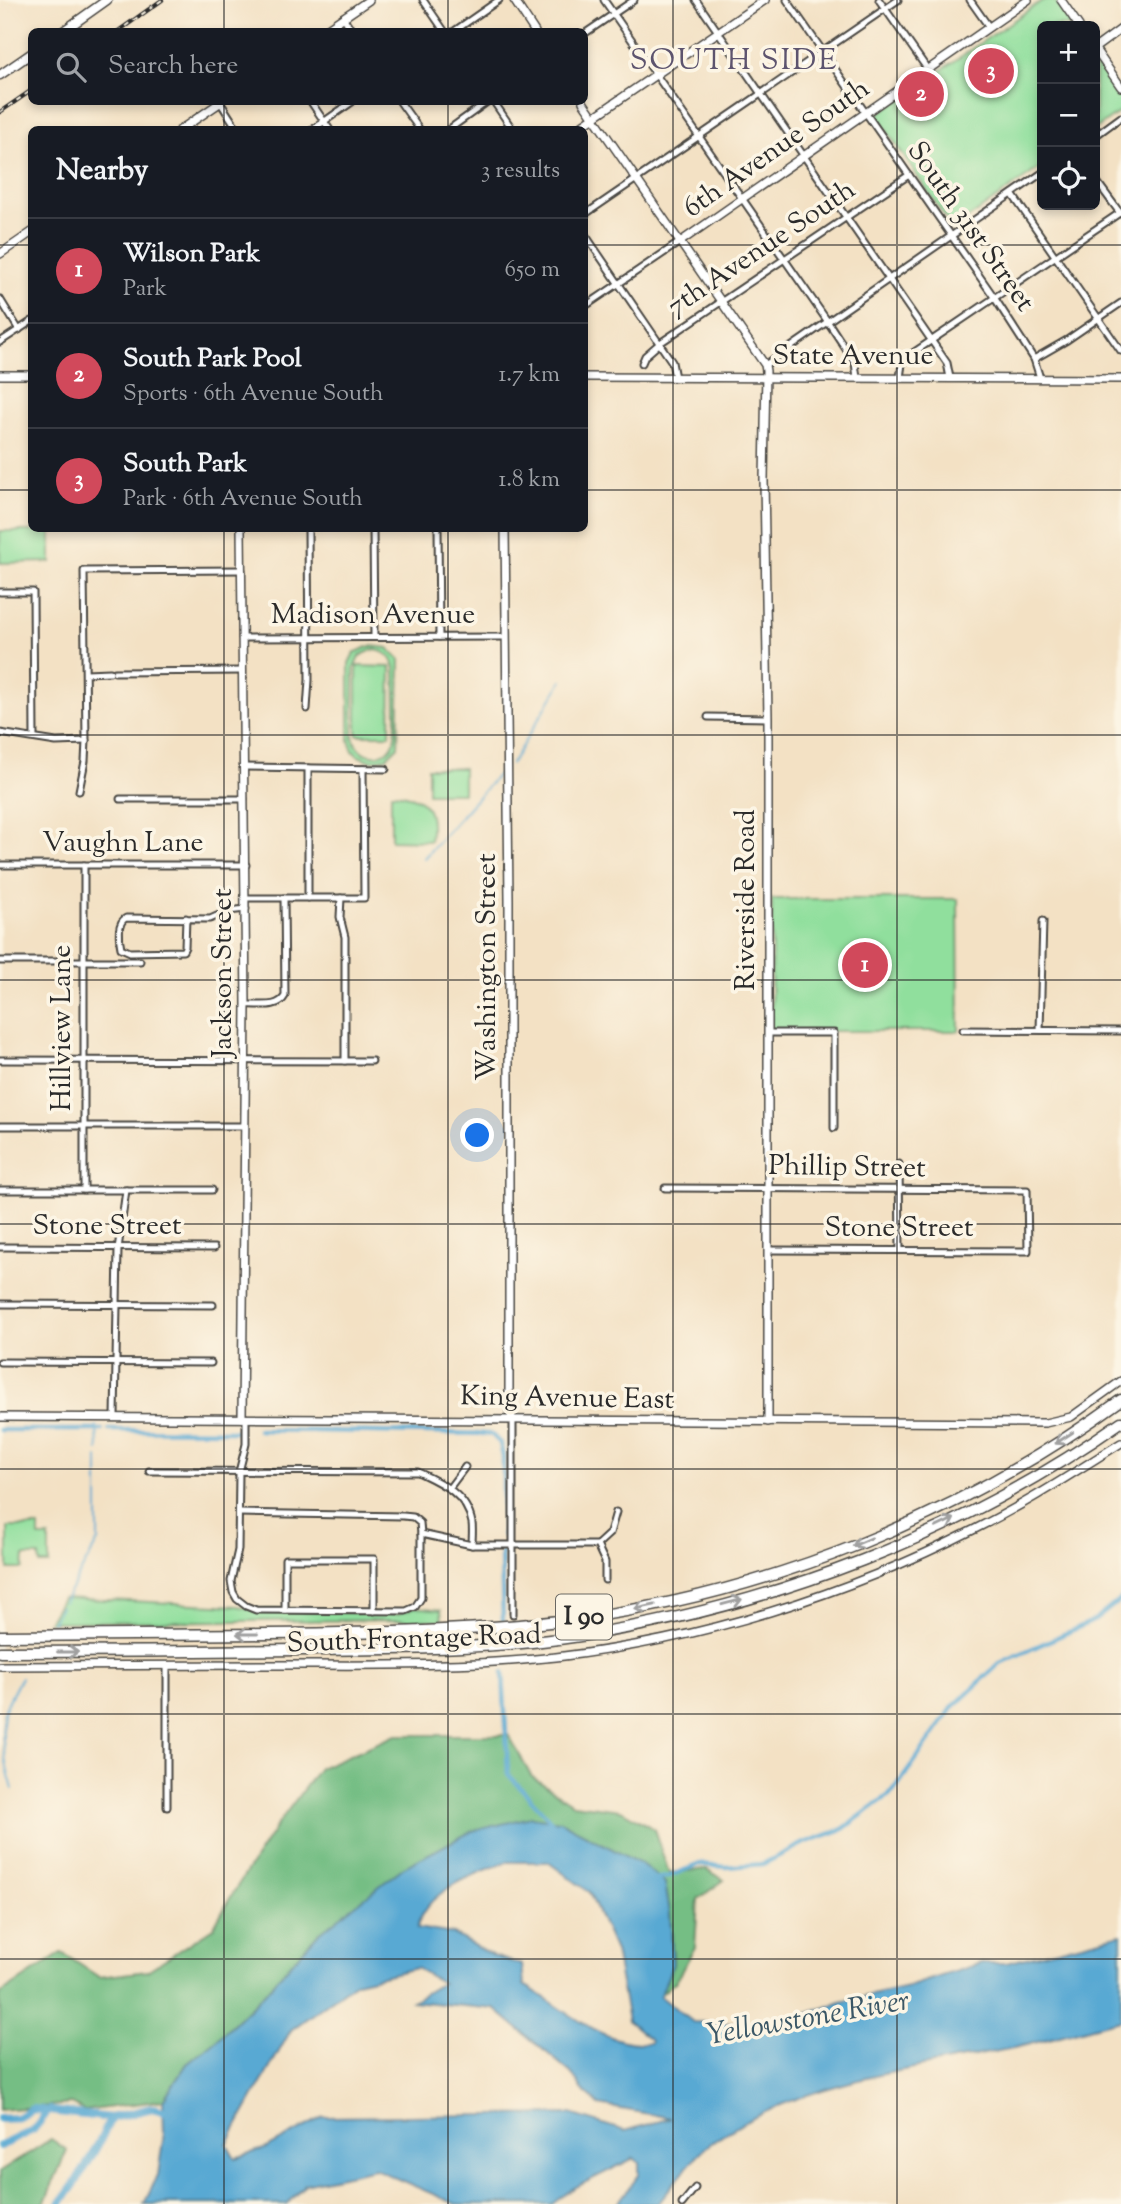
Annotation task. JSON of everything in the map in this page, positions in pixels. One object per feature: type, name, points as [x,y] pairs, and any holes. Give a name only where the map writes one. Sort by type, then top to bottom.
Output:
[{"type":"highway","name":"I 90","points":[[0,1636],[444,1632],[576,1619],[637,1609],[793,1567],[899,1526],[1006,1474],[1121,1400]]},
{"type":"highway","name":"I 90","points":[[0,1652],[443,1648],[578,1636],[640,1625],[691,1614],[798,1584],[906,1542],[1014,1490],[1121,1422]]},
{"type":"main road","points":[[68,28],[107,0]]},
{"type":"main road","points":[[0,75],[4,66],[28,55]]},
{"type":"street","points":[[328,28],[369,0]]},
{"type":"street","points":[[423,0],[442,28]]},
{"type":"street","points":[[459,28],[499,0]]},
{"type":"street","points":[[514,0],[532,28]]},
{"type":"street","points":[[604,0],[855,363],[858,378]]},
{"type":"street","points":[[588,31],[634,0]]},
{"type":"street","points":[[696,0],[950,367],[950,378]]},
{"type":"street","points":[[581,126],[765,0]]},
{"type":"street","name":"South 31st Street","points":[[787,0],[994,297],[1034,359],[1040,378]]},
{"type":"street","points":[[879,0],[928,70]]},
{"type":"street","points":[[588,212],[898,0]]},
{"type":"street","points":[[970,0],[989,27]]},
{"type":"street","name":"6th Avenue South","points":[[588,304],[1028,0]]},
{"type":"street","points":[[1061,0],[1076,21]]},
{"type":"street","points":[[344,17],[351,28]]},
{"type":"street","points":[[1100,44],[1121,29]]},
{"type":"street","points":[[1100,56],[1121,87]]},
{"type":"street","points":[[186,126],[216,105]]},
{"type":"street","points":[[222,105],[235,126]]},
{"type":"street","points":[[314,105],[327,126]]},
{"type":"street","points":[[317,126],[348,105]]},
{"type":"street","points":[[402,105],[417,126]]},
{"type":"street","points":[[454,126],[483,105]]},
{"type":"street","points":[[496,105],[510,126]]},
{"type":"street","points":[[585,105],[765,365],[1037,176]]},
{"type":"street","points":[[1100,132],[1121,117]]},
{"type":"street","name":"7th Avenue South","points":[[642,363],[645,356],[660,343],[909,175]]},
{"type":"street","points":[[900,378],[903,361],[1120,213],[1100,186]]},
{"type":"street","points":[[1012,194],[1121,351]]},
{"type":"street","points":[[0,254],[28,235]]},
{"type":"street","points":[[588,239],[672,362],[675,378]]},
{"type":"street","points":[[0,299],[19,330]]},
{"type":"street","points":[[1034,359],[1121,303]]},
{"type":"street","points":[[0,342],[28,324]]},
{"type":"street","name":"Riverside Road","points":[[765,365],[768,1422]]},
{"type":"street","points":[[0,375],[28,375]]},
{"type":"street","name":"State Avenue","points":[[588,376],[1121,379]]},
{"type":"street","name":"Jackson Street","points":[[241,532],[246,865],[246,1444],[239,1472],[239,1550],[232,1581],[233,1592],[246,1606],[256,1610],[285,1610]]},
{"type":"street","points":[[307,709],[308,532]]},
{"type":"street","points":[[373,532],[374,637]]},
{"type":"street","points":[[438,532],[439,637]]},
{"type":"street","name":"Washington Street","points":[[505,532],[509,900],[509,1410],[513,1420],[513,1615]]},
{"type":"street","points":[[79,790],[86,741],[84,571],[242,569]]},
{"type":"street","points":[[0,592],[33,592],[34,738]]},
{"type":"street","name":"Madison Avenue","points":[[242,638],[505,637]]},
{"type":"street","points":[[86,673],[243,671]]},
{"type":"street","points":[[708,717],[768,718]]},
{"type":"street","points":[[0,733],[56,742],[86,741]]},
{"type":"street","points":[[243,767],[386,769]]},
{"type":"street","points":[[307,768],[308,898]]},
{"type":"street","points":[[246,898],[364,898],[363,769]]},
{"type":"street","points":[[120,799],[244,799]]},
{"type":"street","name":"Vaughn Lane","points":[[0,865],[246,865]]},
{"type":"street","name":"Hillview Lane","points":[[84,865],[84,1190]]},
{"type":"street","points":[[246,1005],[276,1004],[282,1002],[285,996],[284,898]]},
{"type":"street","points":[[341,898],[340,917],[345,937],[345,1061]]},
{"type":"street","points":[[186,918],[183,951],[130,952],[121,948],[120,923],[123,919],[186,918],[211,919],[228,911],[246,909]]},
{"type":"street","points":[[1040,1030],[1043,921]]},
{"type":"street","points":[[0,961],[140,961]]},
{"type":"street","points":[[963,1030],[1121,1031]]},
{"type":"street","points":[[768,1033],[834,1033],[834,1128]]},
{"type":"street","points":[[0,1060],[372,1061]]},
{"type":"street","points":[[0,1126],[244,1126]]},
{"type":"street","points":[[900,1164],[900,1250]]},
{"type":"street","name":"Phillip Street","points":[[665,1188],[1027,1190],[1028,1251]]},
{"type":"street","points":[[115,1417],[118,1249],[126,1190]]},
{"type":"street","points":[[0,1191],[212,1190]]},
{"type":"street","name":"Stone Street","points":[[0,1247],[214,1248]]},
{"type":"street","name":"Stone Street","points":[[769,1250],[1028,1251]]},
{"type":"street","points":[[0,1304],[214,1305]]},
{"type":"street","points":[[0,1363],[211,1363]]},
{"type":"street","name":"King Avenue East","points":[[0,1417],[1045,1423],[1071,1416],[1121,1381]]},
{"type":"street","name":"South Frontage Road","points":[[0,1666],[466,1665],[559,1656],[631,1645],[754,1616],[839,1588],[894,1566],[974,1530],[1031,1500],[1121,1443]]},
{"type":"street","points":[[450,1487],[465,1467]]},
{"type":"street","points":[[149,1471],[418,1470],[450,1487],[463,1503],[472,1522],[472,1545]]},
{"type":"street","points":[[421,1534],[472,1545],[597,1545],[610,1533],[617,1512]]},
{"type":"street","points":[[239,1513],[404,1516],[413,1517],[420,1522],[421,1598],[415,1607],[406,1611],[374,1611],[285,1610],[285,1559],[374,1559],[374,1611]]},
{"type":"street","points":[[597,1545],[605,1562],[605,1580]]},
{"type":"street","points":[[167,1666],[167,1807]]},
{"type":"street","points":[[682,2204],[695,2188]]},
{"type":"green space","points":[[1043,0],[1055,0],[1070,21],[1037,21],[1037,170],[953,229],[876,115]]},
{"type":"green space","points":[[1100,64],[1121,95],[1121,111],[1100,126]]},
{"type":"green space","points":[[0,531],[51,532],[51,562],[0,563]]},
{"type":"green space","points":[[370,646],[388,648],[400,660],[398,746],[386,758],[371,761],[358,756],[349,740],[349,663],[354,653]],"holes":[[[376,650],[390,657],[394,664],[396,716],[393,745],[385,752],[375,755],[362,752],[353,737],[354,668],[359,656]]]},
{"type":"green space","points":[[357,666],[391,667],[390,735],[357,735]]},
{"type":"green space","points":[[428,768],[463,768],[463,793],[428,793]]},
{"type":"green space","points":[[391,793],[412,797],[425,805],[431,820],[430,841],[391,840]]},
{"type":"green space","points":[[772,899],[958,899],[959,1031],[771,1031]]},
{"type":"green space","points":[[8,1527],[39,1527],[39,1537],[49,1537],[49,1564],[40,1564],[39,1556],[24,1556],[23,1569],[8,1569]]},
{"type":"green space","points":[[62,1598],[238,1606],[256,1610],[397,1614],[415,1607],[441,1610],[442,1620],[48,1622]]},
{"type":"green space","points":[[396,1735],[509,1735],[531,1776],[573,1804],[621,1810],[654,1829],[669,1873],[707,1869],[724,1880],[698,1899],[695,1947],[676,1981],[659,1996],[673,1964],[665,1883],[644,1866],[560,1821],[318,1934],[263,1995],[217,2040],[187,2064],[163,2100],[84,2111],[72,2104],[0,2110],[0,1994],[62,1953],[99,1977],[147,1971],[213,1928],[275,1828],[319,1768]]},
{"type":"green space","points":[[51,2139],[67,2150],[44,2204],[0,2204],[0,2172]]},
{"type":"water","name":"Yellowstone River","points":[[531,1817],[560,1821],[644,1866],[665,1883],[673,1964],[660,1996],[693,2022],[774,2025],[841,2002],[908,1987],[981,1963],[1006,1963],[1121,1934],[1121,2020],[1013,2048],[856,2081],[780,2105],[744,2122],[710,2144],[657,2204],[617,2204],[639,2175],[639,2163],[634,2158],[574,2188],[552,2204],[456,2204],[375,2169],[305,2184],[287,2204],[144,2204],[158,2175],[164,2133],[163,2100],[187,2064],[217,2040],[263,1995],[318,1934],[404,1867],[472,1831]],"holes":[[[506,1862],[548,1862],[589,1892],[615,1951],[628,2021],[651,2040],[650,2043],[632,2043],[616,2039],[584,2024],[524,1985],[522,1965],[493,1956],[453,1934],[417,1928],[422,1915],[440,1894],[466,1878]],[[416,1968],[442,1983],[412,2001],[495,2009],[571,2073],[583,2090],[599,2105],[671,2118],[625,2131],[571,2114],[323,2117],[267,2148],[235,2158],[227,2144],[291,2030],[356,1982]]]},
{"type":"waterway","points":[[511,764],[562,681]]},
{"type":"waterway","points":[[424,858],[503,769]]},
{"type":"waterway","points":[[97,1426],[98,1450]]},
{"type":"waterway","points":[[0,1430],[102,1430]]},
{"type":"waterway","points":[[109,1430],[236,1431]]},
{"type":"waterway","points":[[258,1430],[491,1434],[500,1443],[503,1457],[503,1535]]},
{"type":"waterway","points":[[64,1602],[98,1541],[98,1458]]},
{"type":"waterway","points":[[501,1552],[503,1620]]},
{"type":"waterway","points":[[654,1879],[667,1877],[700,1864],[726,1867],[763,1864],[804,1843],[843,1829],[893,1792],[953,1707],[1000,1663],[1095,1620],[1121,1599]]},
{"type":"waterway","points":[[52,1623],[61,1606]]},
{"type":"waterway","points":[[503,1672],[508,1774],[552,1822]]},
{"type":"waterway","points":[[13,1789],[4,1751],[3,1723],[5,1708],[21,1677]]},
{"type":"waterway","points":[[0,2119],[17,2118],[32,2109],[111,2118],[152,2108],[172,2113]]},
{"type":"waterway","points":[[0,2146],[33,2130],[49,2110]]},
{"type":"waterway","points":[[60,2204],[75,2184],[111,2118]]},
{"type":"railway","points":[[123,28],[162,0]]},
{"type":"railway","points":[[0,112],[28,93]]},
{"type":"place","name":"South Park","points":[[991,71]]},
{"type":"place","name":"South Park Pool","points":[[921,94]]},
{"type":"place","name":"Wilson Park","points":[[865,965]]},
{"type":"district","name":"SOUTH SIDE","points":[[734,61]]}]
